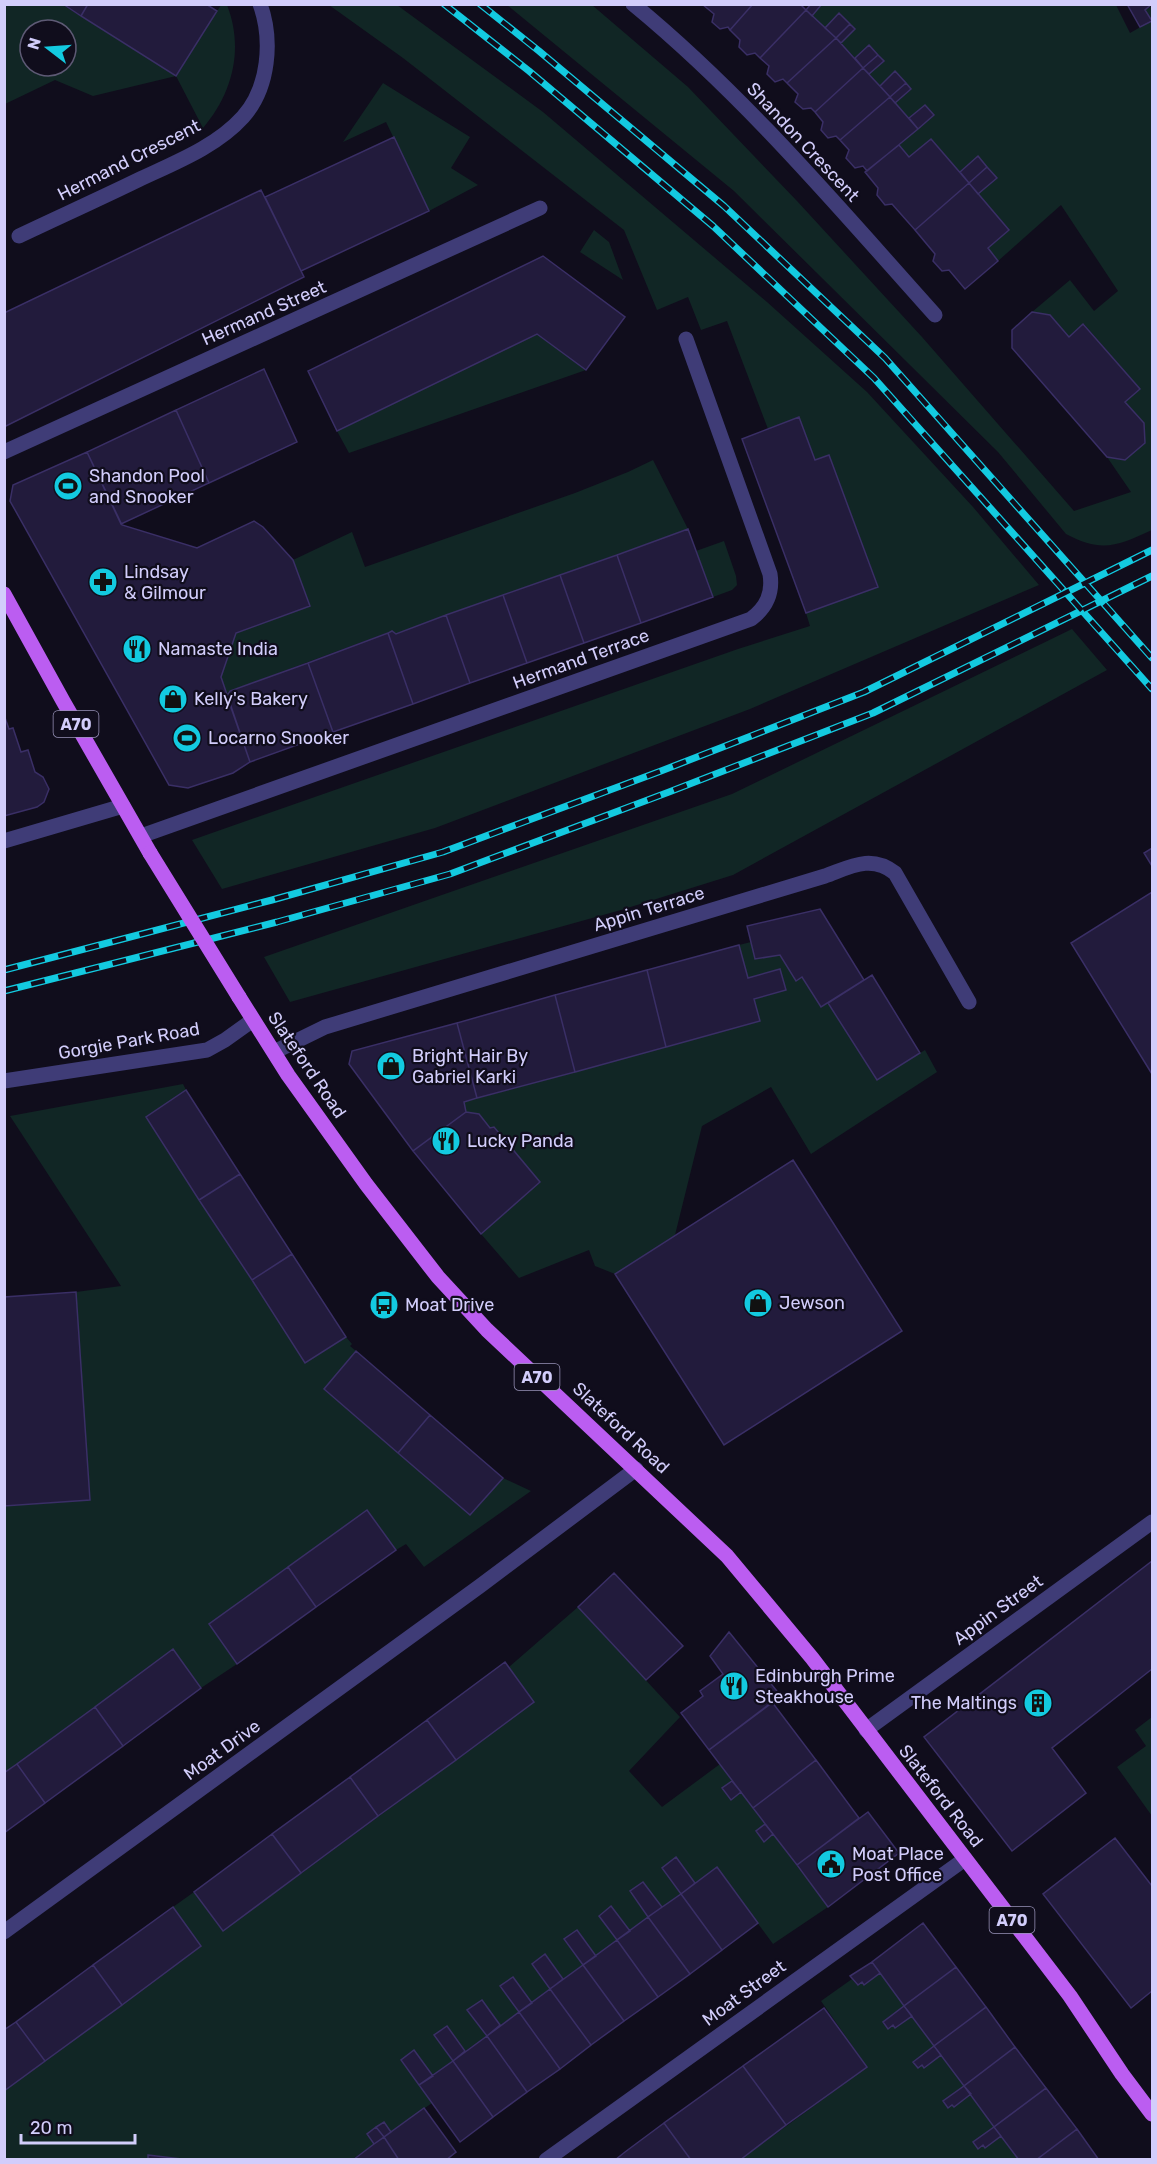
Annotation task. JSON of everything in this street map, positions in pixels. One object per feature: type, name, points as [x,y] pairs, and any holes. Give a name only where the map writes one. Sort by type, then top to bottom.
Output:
[{"type":"main road","name":"Slateford Road","points":[[4,594],[150,853],[253,1020],[366,1184],[438,1277],[487,1330],[727,1556],[812,1658],[1070,1996],[1122,2074],[1152,2114]]},
{"type":"street","name":"Hermand Crescent","points":[[19,236],[194,153],[243,117],[257,94],[266,67],[267,38],[260,4]]},
{"type":"street","name":"Shandon Crescent","points":[[633,4],[710,71],[836,204],[936,315]]},
{"type":"street","name":"Hermand Street","points":[[4,452],[540,208]]},
{"type":"street","name":"Hermand Terrace","points":[[141,836],[740,623],[758,614],[768,599],[770,573],[686,339]]},
{"type":"street","points":[[4,841],[123,806]]},
{"type":"street","name":"Appin Terrace","points":[[274,1052],[325,1028],[863,863],[876,863],[895,873],[969,1002]]},
{"type":"street","name":"Gorgie Park Road","points":[[4,1082],[207,1050],[253,1020]]},
{"type":"street","name":"Moat Drive","points":[[4,1932],[471,1593],[636,1469]]},
{"type":"street","name":"Appin Street","points":[[866,1730],[1152,1522]]},
{"type":"street","name":"Moat Street","points":[[546,2160],[965,1859]]},
{"type":"green space","points":[[822,4],[1116,5],[1130,33],[1151,21],[1145,10],[1152,6],[1152,530],[1129,540],[1109,545],[1090,544],[1066,534],[998,452],[734,191],[507,5],[592,5],[688,87],[797,201],[922,337],[1074,511],[1131,492],[1107,457],[1125,460],[1144,423],[1125,402],[1140,389],[1084,324],[1069,337],[1050,315],[1032,312],[1070,280],[1094,311],[1118,291],[1061,205],[998,261],[988,248],[1009,229],[978,194],[997,178],[978,157],[960,172],[931,139],[909,157],[899,145],[934,115],[925,105],[909,118],[895,103],[911,89],[895,71],[880,86],[869,74],[884,61],[869,45],[855,58],[841,43],[855,29],[840,13],[825,28],[812,16]]},
{"type":"green space","points":[[4,5],[63,5],[176,76],[93,96],[55,80],[5,104]]},
{"type":"green space","points":[[221,5],[227,5],[235,37],[233,70],[222,100],[203,128],[176,76]]},
{"type":"green space","points":[[329,5],[397,5],[543,112],[767,302],[867,392],[973,507],[1039,585],[750,709],[435,828],[222,889],[192,840],[738,649],[810,626],[806,613],[878,586],[829,455],[815,460],[799,417],[768,429],[727,321],[701,330],[688,297],[657,310],[624,230],[403,58]]},
{"type":"green space","points":[[383,83],[470,137],[451,168],[478,185],[429,211],[386,122],[343,142]]},
{"type":"green space","points":[[594,230],[609,242],[623,280],[580,252]]},
{"type":"green space","points":[[537,334],[586,370],[349,453],[337,431]]},
{"type":"green space","points":[[653,460],[688,529],[396,634],[392,631],[230,691],[227,696],[221,677],[236,633],[310,606],[293,560],[352,532],[365,567],[575,493]]},
{"type":"green space","points":[[724,541],[737,585],[732,590],[713,597],[696,551]]},
{"type":"green space","points":[[1072,629],[1107,670],[733,875],[621,910],[290,1002],[264,957],[732,794]]},
{"type":"green space","points":[[751,942],[755,959],[780,955],[796,981],[802,977],[821,1007],[828,1003],[876,1079],[925,1050],[937,1072],[811,1154],[771,1087],[702,1126],[675,1235],[615,1274],[595,1266],[589,1250],[519,1278],[481,1234],[540,1182],[494,1127],[490,1128],[479,1114],[466,1112],[464,1102],[760,1021],[754,999],[786,990],[780,969],[748,978],[739,945]]},
{"type":"green space","points":[[183,1084],[186,1090],[146,1117],[305,1362],[346,1337],[352,1344],[350,1346],[356,1351],[324,1389],[470,1515],[503,1478],[531,1491],[424,1567],[406,1544],[396,1550],[367,1510],[209,1624],[237,1664],[201,1688],[173,1650],[5,1773],[5,1506],[90,1500],[76,1292],[121,1286],[10,1116]]},
{"type":"green space","points":[[578,1607],[680,1717],[629,1771],[662,1807],[720,1764],[732,1781],[722,1788],[731,1800],[741,1792],[765,1824],[756,1831],[763,1841],[773,1834],[828,1907],[773,1944],[717,1868],[695,1883],[676,1858],[662,1868],[681,1894],[662,1907],[642,1882],[630,1892],[648,1917],[630,1931],[611,1906],[599,1916],[617,1940],[596,1956],[577,1930],[564,1940],[583,1965],[563,1979],[545,1954],[532,1963],[550,1989],[532,2003],[512,1977],[500,1987],[519,2012],[500,2025],[482,2000],[468,2010],[487,2036],[465,2051],[447,2026],[434,2035],[453,2061],[433,2076],[414,2050],[401,2060],[432,2103],[391,2132],[383,2122],[367,2134],[374,2144],[353,2159],[190,2160],[149,2155],[148,2160],[5,2159],[4,2091],[200,1947],[173,1907],[194,1892],[223,1931],[534,1702],[509,1667]]},
{"type":"green space","points":[[1152,1717],[1152,1816],[1117,1767],[1146,1746],[1135,1730]]},
{"type":"green space","points":[[880,1973],[904,2006],[883,2022],[888,2029],[893,2025],[896,2028],[912,2016],[934,2046],[913,2062],[918,2068],[922,2065],[924,2067],[941,2055],[964,2086],[943,2101],[948,2108],[952,2105],[954,2107],[971,2094],[994,2127],[978,2149],[1001,2136],[1019,2160],[740,2160],[867,2067],[821,2001],[852,1979],[857,1985],[862,1982],[864,1985]]},
{"type":"building","points":[[63,4],[88,4],[81,16]]},
{"type":"building","points":[[88,4],[206,4],[217,11],[176,76],[81,16]]},
{"type":"building","points":[[702,4],[753,4],[730,30],[728,27],[720,29],[712,22],[714,14]]},
{"type":"building","points":[[753,4],[800,4],[806,10],[760,58],[755,53],[747,55],[739,47],[740,40],[730,30]]},
{"type":"building","points":[[811,4],[822,4],[812,16],[806,10]]},
{"type":"building","points":[[1127,4],[1152,4],[1145,10],[1152,21],[1140,27]]},
{"type":"building","points":[[806,10],[836,38],[787,83],[783,79],[775,82],[767,74],[769,66],[760,58]]},
{"type":"building","points":[[839,13],[850,24],[836,38],[825,28]]},
{"type":"building","points":[[850,24],[855,29],[841,43],[836,38]]},
{"type":"building","points":[[836,38],[863,68],[815,112],[811,108],[803,109],[795,102],[798,94],[787,83]]},
{"type":"building","points":[[869,45],[878,55],[863,68],[855,58]]},
{"type":"building","points":[[878,55],[884,61],[869,74],[863,68]]},
{"type":"building","points":[[863,68],[890,97],[840,140],[836,136],[828,138],[821,130],[823,122],[815,112]]},
{"type":"building","points":[[895,71],[906,83],[890,97],[880,86]]},
{"type":"building","points":[[906,83],[911,89],[895,103],[890,97]]},
{"type":"building","points":[[890,97],[918,129],[867,171],[863,166],[855,168],[846,158],[849,150],[840,140]]},
{"type":"building","points":[[925,105],[934,115],[918,129],[909,118]]},
{"type":"building","points":[[394,137],[429,211],[301,271],[265,197]]},
{"type":"building","points":[[931,139],[969,183],[915,230],[892,204],[885,205],[877,195],[878,188],[865,172],[899,145],[909,157]]},
{"type":"building","points":[[978,156],[987,167],[969,183],[960,172]]},
{"type":"building","points":[[987,167],[997,178],[978,194],[969,183]]},
{"type":"building","points":[[969,183],[1009,230],[988,248],[998,261],[965,289],[949,270],[942,271],[933,261],[935,254],[915,230]]},
{"type":"building","points":[[261,190],[304,277],[4,427],[4,313]]},
{"type":"building","points":[[543,256],[625,317],[586,370],[537,334],[337,431],[308,371]]},
{"type":"building","points":[[1032,312],[1050,315],[1069,337],[1083,324],[1140,389],[1125,402],[1144,423],[1145,443],[1125,460],[1107,457],[1012,348],[1012,330]]},
{"type":"building","points":[[264,369],[297,442],[209,483],[176,410]]},
{"type":"building","points":[[176,410],[209,483],[121,524],[87,452]]},
{"type":"building","points":[[799,417],[815,460],[829,455],[878,587],[806,613],[742,439]]},
{"type":"building","points":[[87,452],[122,525],[197,548],[254,521],[263,527],[293,560],[310,606],[236,633],[221,677],[250,762],[233,773],[188,788],[169,785],[10,501],[13,485]]},
{"type":"building","points":[[688,529],[713,597],[641,623],[617,555]]},
{"type":"building","points":[[617,555],[641,623],[584,643],[560,575]]},
{"type":"building","points":[[560,575],[584,643],[527,663],[503,595]]},
{"type":"building","points":[[503,595],[527,663],[470,683],[446,615]]},
{"type":"building","points":[[446,615],[470,683],[413,704],[388,633],[392,631],[396,634]]},
{"type":"building","points":[[388,633],[413,704],[333,732],[308,663]]},
{"type":"building","points":[[308,663],[333,732],[250,762],[227,696],[230,691]]},
{"type":"building","points":[[4,715],[9,729],[13,728],[21,752],[28,750],[35,772],[43,777],[49,789],[44,802],[37,807],[4,816]]},
{"type":"building","points":[[1152,848],[1152,866],[1144,853]]},
{"type":"building","points":[[1152,892],[1152,1074],[1071,943]]},
{"type":"building","points":[[820,909],[864,980],[821,1007],[802,977],[796,981],[780,955],[755,959],[747,926]]},
{"type":"building","points":[[739,945],[748,978],[780,969],[786,990],[754,999],[760,1021],[666,1047],[647,970]]},
{"type":"building","points":[[647,970],[666,1047],[575,1072],[555,995]]},
{"type":"building","points":[[872,975],[920,1053],[877,1080],[828,1003]]},
{"type":"building","points":[[555,995],[575,1072],[477,1098],[457,1023]]},
{"type":"building","points":[[457,1023],[477,1098],[464,1102],[466,1112],[413,1151],[349,1064],[352,1051]]},
{"type":"building","points":[[186,1090],[240,1174],[199,1200],[146,1117]]},
{"type":"building","points":[[466,1112],[479,1114],[490,1128],[494,1127],[540,1182],[481,1234],[413,1151]]},
{"type":"building","name":"Jewson","points":[[793,1160],[902,1331],[724,1445],[615,1274]]},
{"type":"building","points":[[240,1174],[292,1254],[252,1280],[199,1200]]},
{"type":"building","points":[[292,1254],[346,1337],[305,1363],[252,1280]]},
{"type":"building","points":[[76,1292],[90,1500],[4,1506],[4,1297]]},
{"type":"building","points":[[356,1351],[430,1415],[398,1453],[324,1389]]},
{"type":"building","points":[[430,1415],[503,1478],[470,1515],[398,1453]]},
{"type":"building","points":[[367,1510],[396,1550],[316,1607],[288,1567]]},
{"type":"building","name":"The Maltings","points":[[1152,1561],[1152,1669],[1052,1748],[1086,1793],[1012,1851],[924,1737]]},
{"type":"building","points":[[288,1567],[316,1607],[237,1664],[209,1624]]},
{"type":"building","points":[[614,1573],[683,1646],[646,1680],[578,1607]]},
{"type":"building","points":[[729,1632],[781,1696],[709,1750],[681,1713],[703,1696],[700,1691],[723,1674],[710,1656]]},
{"type":"building","points":[[173,1649],[201,1688],[123,1746],[95,1707]]},
{"type":"building","points":[[505,1662],[534,1702],[456,1760],[427,1720]]},
{"type":"building","points":[[772,1702],[816,1760],[753,1808],[709,1750]]},
{"type":"building","points":[[95,1707],[123,1746],[45,1803],[17,1764]]},
{"type":"building","points":[[427,1720],[456,1760],[378,1816],[350,1777]]},
{"type":"building","points":[[816,1760],[859,1818],[797,1865],[753,1808]]},
{"type":"building","points":[[17,1764],[45,1803],[4,1833],[4,1773]]},
{"type":"building","points":[[350,1777],[378,1816],[301,1873],[272,1834]]},
{"type":"building","points":[[732,1781],[741,1792],[731,1800],[722,1788]]},
{"type":"building","points":[[868,1812],[899,1853],[828,1907],[797,1865]]},
{"type":"building","points":[[765,1824],[773,1834],[764,1842],[756,1831]]},
{"type":"building","points":[[272,1834],[301,1873],[223,1931],[194,1892]]},
{"type":"building","points":[[1115,1838],[1152,1886],[1152,1991],[1131,2008],[1043,1894]]},
{"type":"building","points":[[676,1857],[695,1883],[681,1894],[662,1868]]},
{"type":"building","points":[[717,1867],[758,1923],[722,1950],[681,1894]]},
{"type":"building","points":[[643,1882],[662,1907],[648,1917],[630,1891]]},
{"type":"building","points":[[681,1894],[722,1950],[690,1974],[648,1917]]},
{"type":"building","points":[[611,1906],[630,1931],[617,1940],[599,1916]]},
{"type":"building","points":[[173,1907],[201,1946],[122,2005],[93,1965]]},
{"type":"building","points":[[648,1917],[690,1974],[658,1997],[617,1940]]},
{"type":"building","points":[[923,1923],[956,1967],[904,2006],[872,1962]]},
{"type":"building","points":[[577,1930],[596,1956],[583,1965],[564,1939]]},
{"type":"building","points":[[617,1940],[658,1997],[624,2021],[583,1965]]},
{"type":"building","points":[[545,1954],[563,1979],[550,1989],[532,1964]]},
{"type":"building","points":[[872,1962],[880,1973],[864,1985],[862,1982],[858,1985],[850,1976]]},
{"type":"building","points":[[93,1965],[122,2005],[45,2061],[16,2022]]},
{"type":"building","points":[[583,1965],[624,2021],[591,2045],[550,1989]]},
{"type":"building","points":[[956,1967],[986,2007],[934,2046],[904,2006]]},
{"type":"building","points":[[513,1977],[532,2003],[519,2012],[500,1986]]},
{"type":"building","points":[[550,1989],[591,2045],[560,2069],[519,2012]]},
{"type":"building","points":[[482,2000],[500,2025],[487,2036],[467,2010]]},
{"type":"building","points":[[904,2006],[912,2016],[895,2028],[893,2025],[888,2029],[883,2022]]},
{"type":"building","points":[[986,2007],[1015,2047],[964,2086],[934,2046]]},
{"type":"building","points":[[824,2008],[867,2067],[786,2125],[743,2066]]},
{"type":"building","points":[[519,2012],[560,2069],[527,2092],[487,2036]]},
{"type":"building","points":[[16,2022],[45,2061],[4,2091],[4,2030]]},
{"type":"building","points":[[447,2026],[465,2051],[453,2061],[434,2035]]},
{"type":"building","points":[[487,2036],[527,2092],[493,2117],[453,2061]]},
{"type":"building","points":[[934,2046],[941,2055],[924,2068],[922,2065],[918,2068],[913,2062]]},
{"type":"building","points":[[1015,2047],[1046,2088],[994,2127],[964,2086]]},
{"type":"building","points":[[414,2050],[433,2076],[419,2085],[401,2060]]},
{"type":"building","points":[[453,2061],[493,2117],[460,2142],[419,2085]]},
{"type":"building","points":[[743,2066],[786,2125],[740,2160],[691,2160],[664,2123]]},
{"type":"building","points":[[964,2086],[971,2094],[954,2107],[952,2105],[948,2108],[943,2101]]},
{"type":"building","points":[[1046,2088],[1077,2129],[1036,2160],[1019,2160],[994,2127]]},
{"type":"building","points":[[424,2108],[456,2152],[446,2160],[399,2160],[384,2137]]},
{"type":"building","points":[[384,2122],[391,2132],[384,2137],[376,2127]]},
{"type":"building","points":[[664,2123],[691,2160],[615,2160],[625,2152]]},
{"type":"building","points":[[376,2127],[384,2137],[374,2144],[367,2134]]},
{"type":"building","points":[[994,2127],[1001,2136],[985,2148],[983,2145],[978,2149],[973,2142]]},
{"type":"building","points":[[1077,2129],[1099,2160],[1036,2160]]},
{"type":"building","points":[[384,2137],[399,2160],[353,2160],[374,2144]]},
{"type":"building","points":[[148,2155],[190,2160],[148,2160]]},
{"type":"railway","points":[[444,4],[529,71],[713,226],[874,378],[1152,689]]},
{"type":"railway","points":[[480,4],[724,206],[885,358],[1152,658]]},
{"type":"railway","points":[[4,970],[272,900],[443,852],[864,692],[1152,550]]},
{"type":"railway","points":[[4,991],[277,922],[450,874],[873,713],[1152,576]]},
{"type":"place","name":"Shandon Pool and Snooker","points":[[68,486]]},
{"type":"place","name":"Lindsay & Gilmour","points":[[103,582]]},
{"type":"place","name":"Namaste India","points":[[137,649]]},
{"type":"place","name":"Kelly's Bakery","points":[[173,699]]},
{"type":"place","name":"Locarno Snooker","points":[[187,738]]},
{"type":"place","name":"Bright Hair By Gabriel Karki","points":[[391,1066]]},
{"type":"place","name":"Lucky Panda","points":[[446,1141]]},
{"type":"place","name":"Jewson","points":[[758,1303]]},
{"type":"place","name":"Moat Drive","points":[[384,1305]]},
{"type":"place","name":"Edinburgh Prime Steakhouse","points":[[734,1686]]},
{"type":"place","name":"The Maltings","points":[[1038,1703]]},
{"type":"place","name":"Moat Place Post Office","points":[[831,1864]]}]
